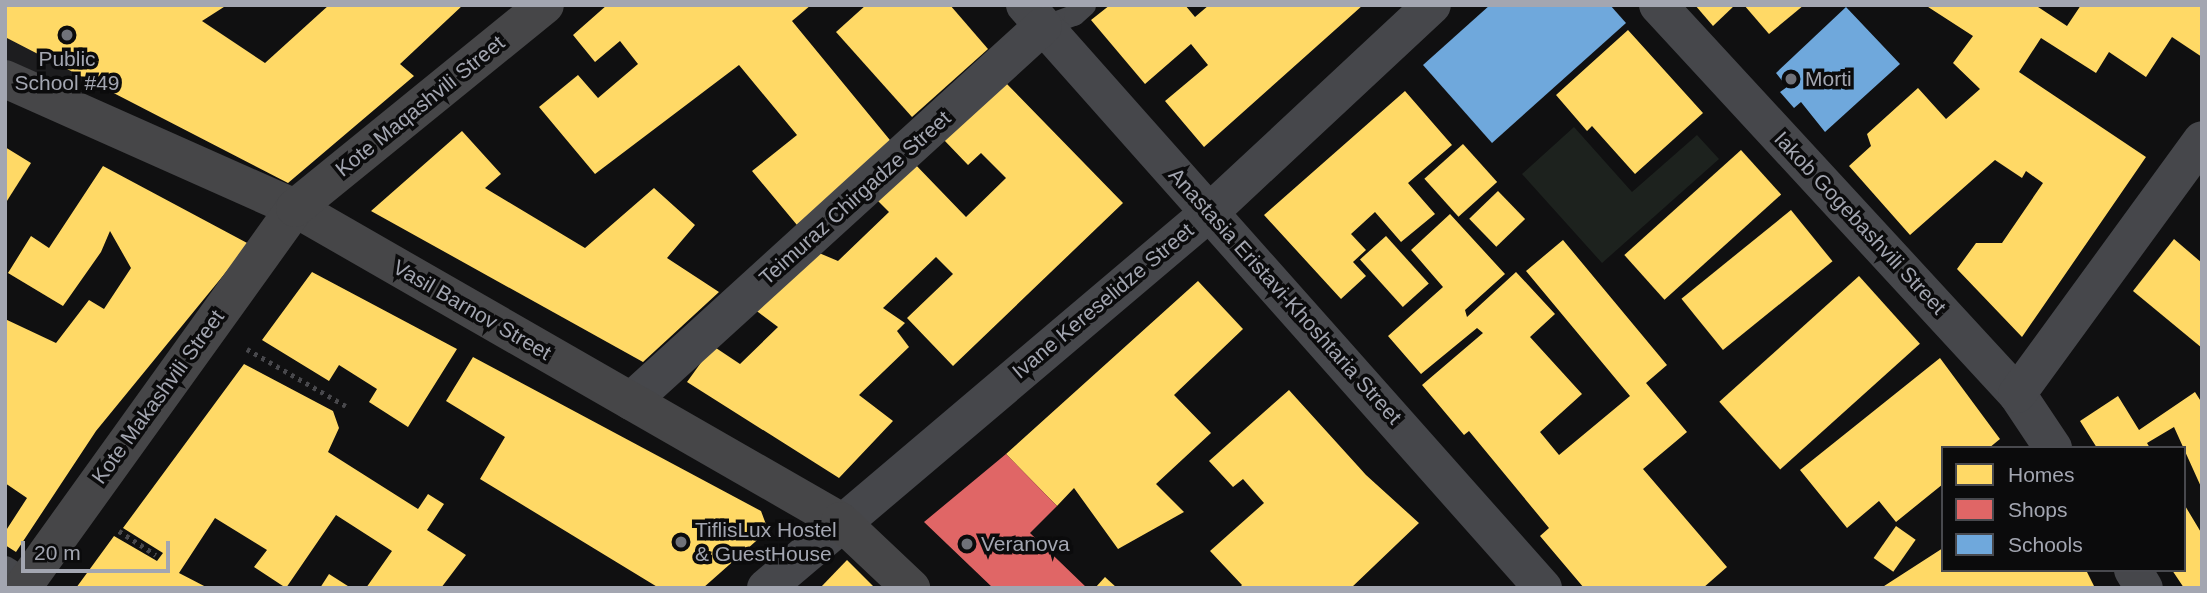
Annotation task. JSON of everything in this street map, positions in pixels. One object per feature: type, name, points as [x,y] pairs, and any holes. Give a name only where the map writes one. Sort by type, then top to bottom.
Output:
[{"type":"street","name":"Ivane Kereselidze Street","points":[[766,588],[840,521],[1211,211],[1432,5]]},
{"type":"street","name":"Iakob Gogebashvili Street","points":[[1658,5],[2017,394],[2052,446]]},
{"type":"street","name":"Kote Maqashvili Street","points":[[295,208],[537,8]]},
{"type":"street","name":"Anastasia Eristavi-Khoshtaria Street","points":[[1034,16],[1211,211],[1543,588]]},
{"type":"street","name":"Teimuraz Chirgadze Street","points":[[631,401],[1034,16]]},
{"type":"street","name":"Vasil Barnov Street","points":[[5,79],[295,208],[840,521],[911,588]]},
{"type":"street","points":[[2017,394],[2202,140]]},
{"type":"street","name":"Kote Makashvili Street","points":[[18,578],[295,208]]},
{"type":"street","points":[[2134,572],[2144,588]]},
{"type":"lane","name":"Teimuraz Chirgadze Street","points":[[1034,16],[1074,15],[1085,5]]},
{"type":"path","points":[[244,346],[346,406]]},
{"type":"path","points":[[113,527],[156,555]]},
{"type":"shaded area","name":"Public School #49","points":[[5,5],[157,5],[71,95],[5,65]]},
{"type":"shaded area","points":[[1574,127],[1632,192],[1697,135],[1719,159],[1602,263],[1522,174]]},
{"type":"building: Homes","points":[[5,5],[227,5],[202,21],[265,63],[329,5],[463,5],[400,64],[414,76],[288,183],[5,37]]},
{"type":"building: Homes","points":[[607,5],[811,5],[792,21],[894,145],[797,225],[752,171],[797,135],[739,65],[595,174],[539,107],[578,75],[598,98],[638,64],[620,41],[595,62],[573,35]]},
{"type":"building: Homes","points":[[866,5],[950,5],[988,49],[912,117],[836,32]]},
{"type":"building: Homes","points":[[1110,5],[1185,5],[1195,17],[1209,5],[1363,5],[1204,147],[1165,101],[1208,65],[1191,44],[1145,84],[1091,20]]},
{"type":"building: Homes","points":[[1695,5],[1735,5],[1713,26]]},
{"type":"building: Homes","points":[[1744,5],[1804,5],[1769,34]]},
{"type":"building: Homes","points":[[1925,5],[2035,5],[2067,26],[2081,5],[2202,5],[2202,57],[2172,37],[2146,77],[2109,52],[2096,73],[2041,38],[2019,72],[2146,157],[2022,337],[1957,269],[1976,243],[2002,243],[2043,183],[2026,171],[2022,178],[1995,160],[1910,235],[1849,166],[1871,146],[1867,134],[1918,88],[1946,119],[1980,89],[1953,63],[1973,36]]},
{"type":"building: Homes","points":[[1628,30],[1703,113],[1635,174],[1592,126],[1587,131],[1556,95]]},
{"type":"building: Homes","points":[[1005,82],[1123,203],[953,366],[907,318],[953,274],[936,257],[883,308],[905,323],[897,331],[909,347],[859,395],[893,421],[839,478],[687,382],[713,346],[740,364],[778,327],[750,306],[812,250],[838,261],[889,212],[873,196],[911,160],[966,217],[1006,178],[981,153],[968,165],[944,140]]},
{"type":"building: Homes","points":[[1405,91],[1452,145],[1408,183],[1435,214],[1401,242],[1375,212],[1351,234],[1366,250],[1353,262],[1366,276],[1341,299],[1264,215]]},
{"type":"building: Homes","points":[[462,131],[501,174],[485,188],[585,248],[654,188],[695,225],[667,258],[719,292],[643,362],[371,211]]},
{"type":"building: Homes","points":[[1463,144],[1497,182],[1458,217],[1424,179]]},
{"type":"building: Homes","points":[[5,147],[31,163],[5,204]]},
{"type":"building: Homes","points":[[1741,150],[1781,195],[1664,300],[1624,255]]},
{"type":"building: Homes","points":[[103,166],[249,244],[96,431],[16,552],[5,545],[5,532],[27,498],[5,483],[5,319],[56,343],[89,300],[104,309],[131,268],[110,231],[101,252],[63,306],[8,273],[31,236],[49,248]]},
{"type":"building: Homes","points":[[1498,191],[1525,219],[1496,247],[1469,219]]},
{"type":"building: Homes","points":[[1791,210],[1833,261],[1723,350],[1681,299]]},
{"type":"building: Homes","points":[[1450,214],[1505,274],[1465,310],[1467,317],[1516,272],[1555,314],[1530,337],[1582,394],[1540,432],[1559,455],[1630,396],[1526,271],[1563,240],[1667,365],[1646,383],[1687,432],[1643,469],[1727,567],[1703,588],[1584,588],[1540,536],[1549,528],[1469,431],[1464,435],[1422,385],[1483,333],[1477,328],[1421,374],[1388,336],[1443,287],[1411,250]]},
{"type":"building: Homes","points":[[1386,236],[1429,284],[1403,307],[1360,259]]},
{"type":"building: Homes","points":[[2174,239],[2202,263],[2202,348],[2133,291]]},
{"type":"building: Homes","points":[[312,272],[457,349],[408,427],[369,402],[377,389],[339,365],[329,381],[262,340]]},
{"type":"building: Homes","points":[[1859,276],[1920,344],[1780,469],[1719,402]]},
{"type":"building: Homes","points":[[1198,281],[1243,329],[1174,395],[1211,433],[1156,484],[1184,512],[1118,549],[1074,488],[1057,506],[1006,454]]},
{"type":"building: Homes","points":[[473,357],[761,511],[767,527],[765,533],[703,588],[659,588],[480,479],[505,437],[446,401]]},
{"type":"building: Homes","points":[[1940,358],[2000,439],[1991,446],[1941,446],[1941,486],[1896,522],[1879,501],[1847,528],[1800,470]]},
{"type":"building: Homes","points":[[244,364],[333,411],[339,428],[328,452],[418,509],[428,494],[444,504],[427,530],[466,555],[441,588],[366,588],[392,551],[336,515],[286,588],[254,567],[267,550],[215,518],[179,573],[208,588],[76,588],[114,536],[157,561],[163,553],[123,528]]},
{"type":"building: Homes","points":[[1289,390],[1366,475],[1419,523],[1351,588],[1239,588],[1242,585],[1210,551],[1264,503],[1243,479],[1233,487],[1209,461]]},
{"type":"building: Homes","points":[[2195,392],[2202,403],[2202,489],[2186,454],[2186,446],[2183,446],[2174,427],[2147,443],[2149,446],[2096,446],[2080,421],[2118,396],[2139,430]]},
{"type":"building: Homes","points":[[2186,507],[2202,534],[2202,588],[2184,588],[2173,572],[2186,572]]},
{"type":"building: Homes","points":[[1896,526],[1916,540],[1893,572],[1874,558]]},
{"type":"building: Homes","points":[[1941,549],[1941,572],[2087,572],[2095,588],[1881,588]]},
{"type":"building: Homes","points":[[847,560],[875,588],[820,588]]},
{"type":"building: Homes","points":[[329,574],[351,588],[320,588]]},
{"type":"building: Homes","points":[[1105,577],[1117,588],[1095,588]]},
{"type":"building: Shops","points":[[1006,454],[1057,506],[1030,533],[1087,588],[993,588],[924,522]]},
{"type":"building: Schools","points":[[1490,5],[1610,5],[1626,23],[1492,143],[1423,65]]},
{"type":"building: Schools","points":[[1846,7],[1900,64],[1825,132],[1801,102],[1794,108],[1780,92],[1787,87],[1776,73]]},
{"type":"place","name":"Public School #49","points":[[67,35]]},
{"type":"place","name":"Morti","points":[[1791,79]]},
{"type":"place","name":"TiflisLux Hostel & GuestHouse","points":[[681,542]]},
{"type":"place","name":"Veranova","points":[[967,544]]}]
